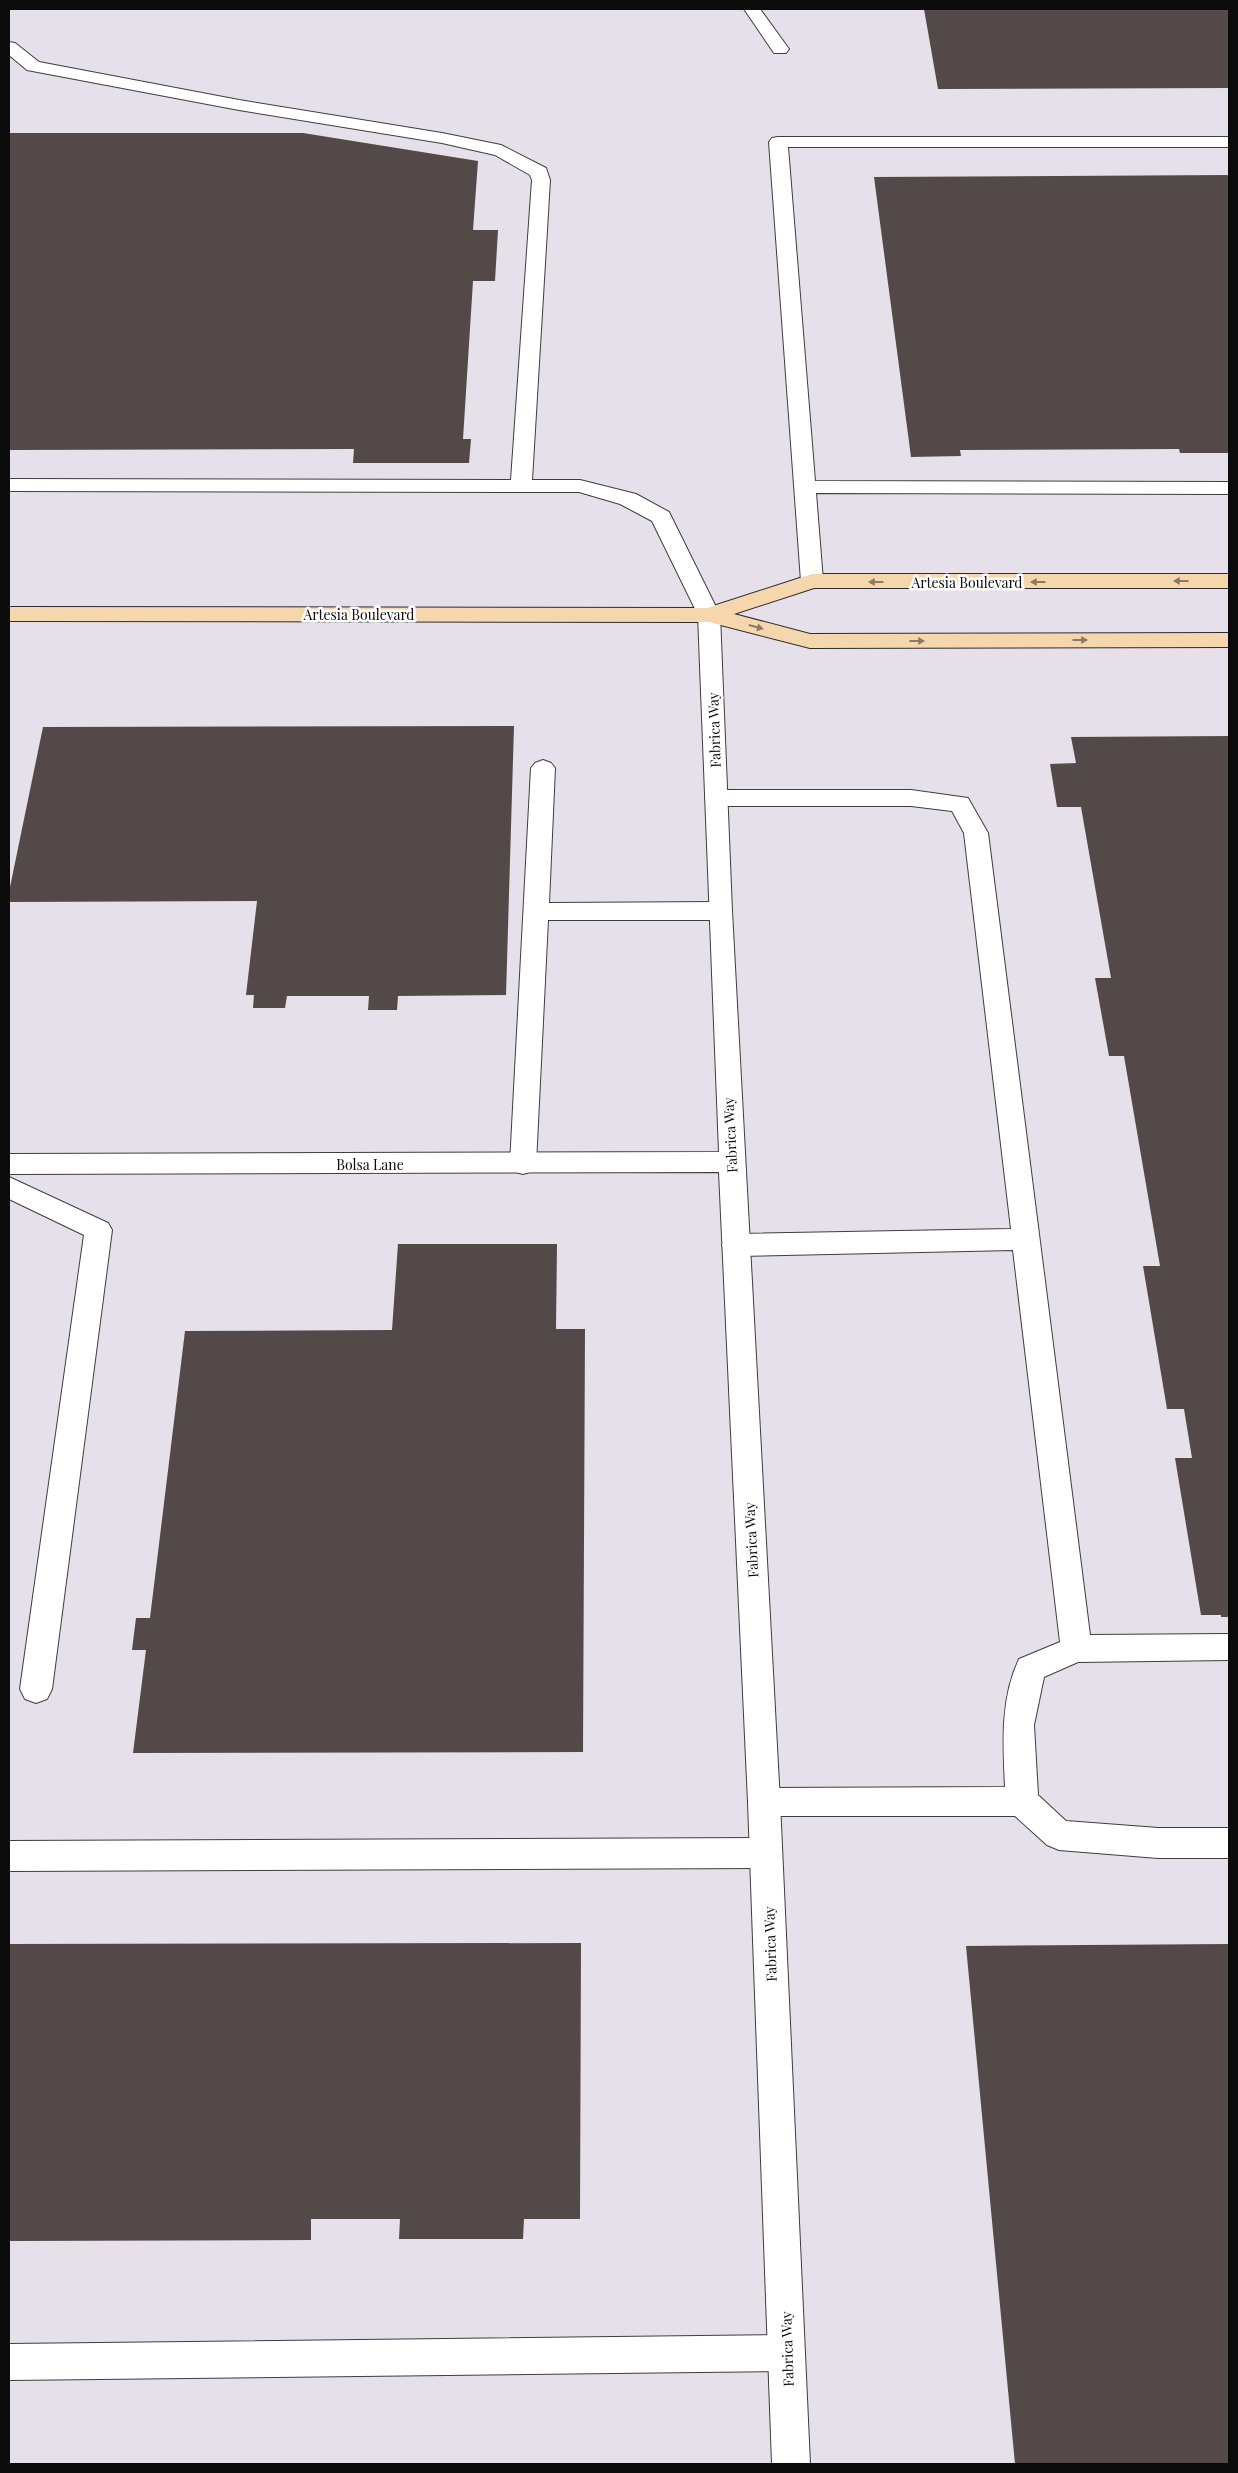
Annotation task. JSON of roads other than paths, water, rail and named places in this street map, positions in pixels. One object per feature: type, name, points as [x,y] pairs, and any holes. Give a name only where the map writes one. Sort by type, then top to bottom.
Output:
[{"type":"main road","name":"Artesia Boulevard","points":[[709,615],[812,581],[1229,581]]},
{"type":"main road","name":"Artesia Boulevard","points":[[9,614],[709,615],[810,641],[1229,640]]},
{"type":"street","points":[[752,9],[780,49]]},
{"type":"street","points":[[9,47],[33,66],[239,106],[442,138],[501,151],[540,172],[521,485]]},
{"type":"street","points":[[812,581],[778,142],[1229,142]]},
{"type":"street","points":[[9,485],[580,486],[628,499],[661,516],[709,615]]},
{"type":"street","points":[[805,487],[1229,488]]},
{"type":"street","name":"Fabrica Way","points":[[709,615],[731,1162],[764,1802],[792,2464]]},
{"type":"street","points":[[523,1164],[543,768]]},
{"type":"street","points":[[717,798],[902,798],[960,804],[976,833],[1076,1649]]},
{"type":"street","points":[[536,912],[720,912]]},
{"type":"street","name":"Bolsa Lane","points":[[9,1164],[731,1162]]},
{"type":"street","points":[[9,1187],[98,1230],[36,1689]]},
{"type":"street","points":[[736,1245],[1026,1239]]},
{"type":"street","points":[[1022,1801],[1018,1725],[1030,1669],[1076,1649],[1229,1648]]},
{"type":"street","points":[[764,1802],[1022,1801],[1059,1835],[1158,1842],[1229,1843]]},
{"type":"street","points":[[9,1856],[766,1853]]},
{"type":"street","points":[[9,2362],[787,2353]]}]
